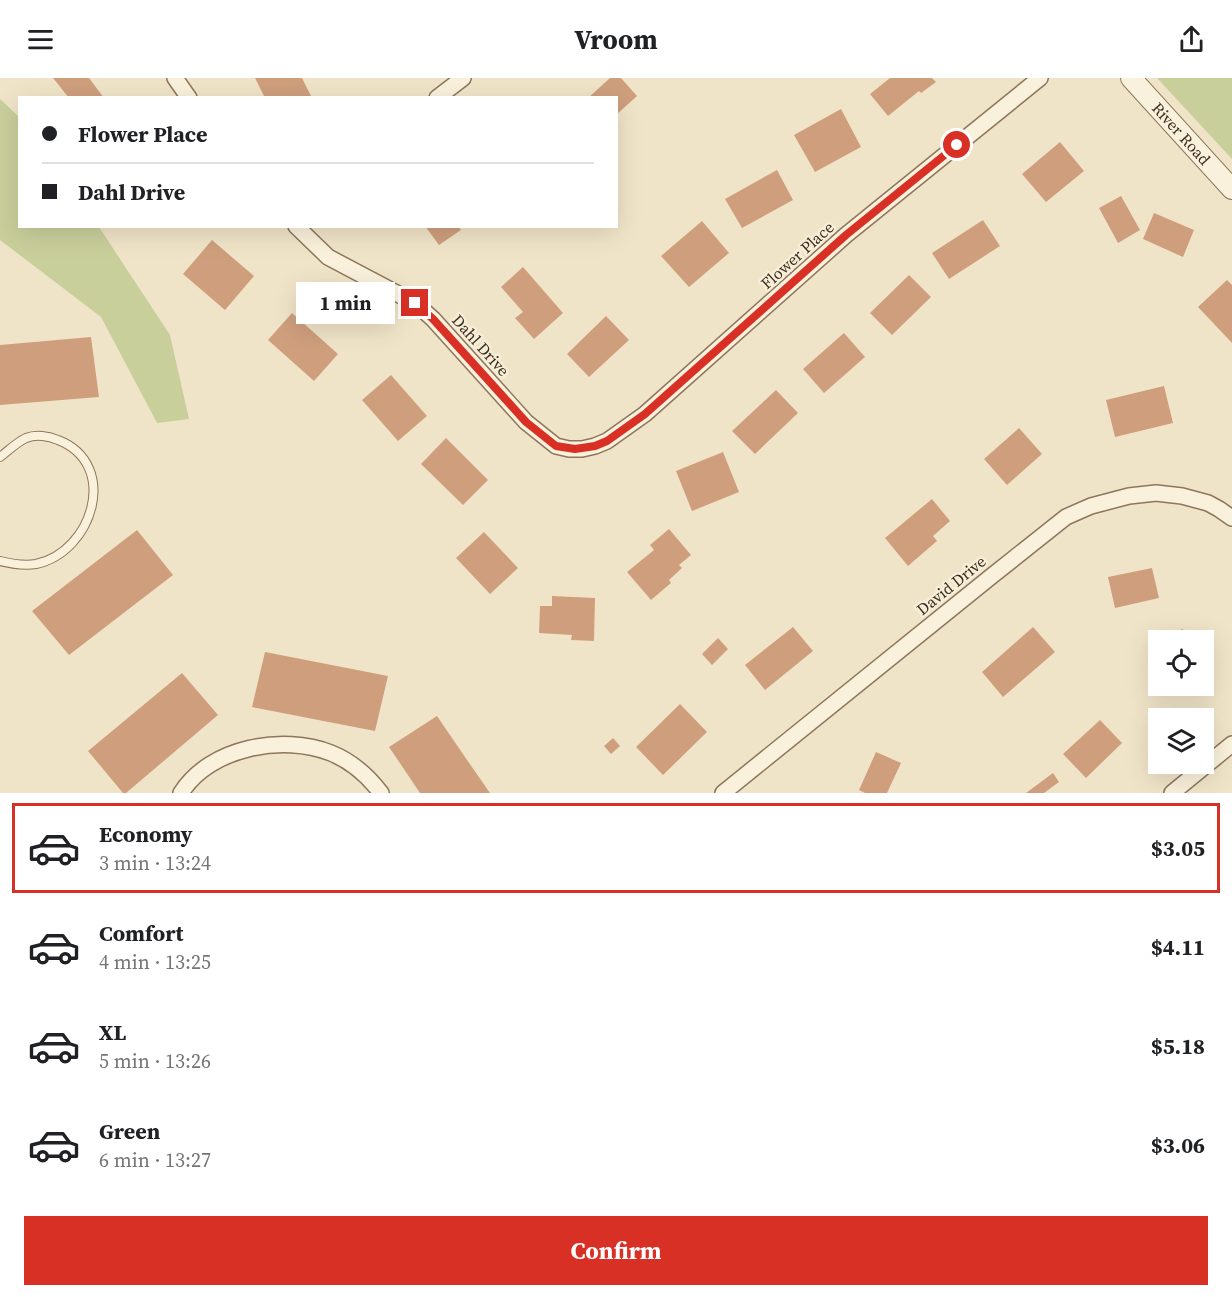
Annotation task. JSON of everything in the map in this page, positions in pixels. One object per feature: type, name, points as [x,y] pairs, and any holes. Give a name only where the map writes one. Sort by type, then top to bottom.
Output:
[{"type":"street","points":[[175,78],[188,96]]},
{"type":"street","points":[[440,96],[463,78]]},
{"type":"street","name":"Flower Place","points":[[575,449],[595,446],[607,441],[645,414],[846,235],[1040,78]]},
{"type":"street","name":"River Road","points":[[1131,78],[1232,189]]},
{"type":"street","name":"Dahl Drive","points":[[298,228],[328,257],[415,303],[433,319],[526,422],[556,446],[575,449]]},
{"type":"street","name":"David Drive","points":[[723,793],[1066,517],[1084,508],[1156,493],[1182,496],[1208,503],[1232,518]]},
{"type":"street","points":[[1182,790],[1232,744]]},
{"type":"street","points":[[181,793],[204,769],[216,761],[240,751],[266,746],[292,745],[319,749],[344,759],[355,766],[381,793]]},
{"type":"lane","points":[[0,457],[27,438],[40,436],[53,438],[66,443],[85,460],[94,485],[94,498],[86,524],[65,549],[48,560],[35,564],[22,565],[0,561]]},
{"type":"green space","points":[[1157,78],[1232,78],[1232,159]]},
{"type":"green space","points":[[0,99],[18,116],[18,228],[100,228],[170,335],[189,419],[157,423],[101,317],[0,240]]},
{"type":"building","points":[[53,78],[89,78],[102,96],[67,96]]},
{"type":"building","points":[[255,78],[302,78],[311,96],[264,96]]},
{"type":"building","points":[[610,78],[621,78],[637,96],[618,113],[618,96],[590,96]]},
{"type":"building","points":[[890,78],[932,78],[936,82],[921,93],[919,91],[888,116],[870,94]]},
{"type":"building","points":[[841,109],[861,147],[815,172],[794,135]]},
{"type":"building","points":[[1060,142],[1084,171],[1046,202],[1022,174]]},
{"type":"building","points":[[777,170],[793,200],[742,228],[725,199]]},
{"type":"building","points":[[1121,196],[1140,230],[1118,243],[1099,208]]},
{"type":"building","points":[[1154,213],[1194,230],[1183,257],[1143,239]]},
{"type":"building","points":[[983,220],[1000,246],[949,279],[932,253]]},
{"type":"building","points":[[702,221],[729,253],[689,287],[661,256]]},
{"type":"building","points":[[426,228],[460,228],[461,230],[439,245]]},
{"type":"building","points":[[212,240],[254,276],[225,310],[183,274]]},
{"type":"building","points":[[523,267],[563,313],[534,339],[515,318],[523,312],[501,287]]},
{"type":"building","points":[[909,275],[931,297],[892,335],[870,313]]},
{"type":"building","points":[[1227,280],[1232,285],[1232,343],[1198,307]]},
{"type":"building","points":[[292,313],[338,354],[314,381],[268,340]]},
{"type":"building","points":[[606,316],[629,340],[589,377],[567,354]]},
{"type":"building","points":[[844,333],[865,357],[824,393],[803,369]]},
{"type":"building","points":[[91,337],[99,397],[0,405],[0,345]]},
{"type":"building","points":[[391,375],[427,416],[398,441],[362,400]]},
{"type":"building","points":[[1164,386],[1173,423],[1115,437],[1106,400]]},
{"type":"building","points":[[776,390],[798,413],[755,454],[732,431]]},
{"type":"building","points":[[1019,428],[1042,454],[1007,485],[984,459]]},
{"type":"building","points":[[446,438],[488,480],[463,505],[421,464]]},
{"type":"building","points":[[723,452],[739,492],[692,511],[676,471]]},
{"type":"building","points":[[932,499],[950,521],[933,536],[937,541],[908,566],[885,538]]},
{"type":"building","points":[[669,529],[691,555],[679,565],[682,568],[669,580],[671,583],[651,600],[627,572],[654,550],[650,545]]},
{"type":"building","points":[[137,530],[173,575],[69,655],[32,611]]},
{"type":"building","points":[[484,532],[518,568],[490,594],[456,558]]},
{"type":"building","points":[[1152,568],[1159,598],[1115,608],[1108,577]]},
{"type":"building","points":[[552,596],[595,598],[594,641],[571,640],[572,635],[539,633],[540,606],[552,606]]},
{"type":"building","points":[[793,627],[813,651],[765,690],[745,665]]},
{"type":"building","points":[[1033,627],[1055,652],[1003,697],[982,672]]},
{"type":"building","points":[[718,638],[728,649],[712,665],[702,654]]},
{"type":"building","points":[[265,652],[388,676],[375,731],[252,707]]},
{"type":"building","points":[[182,673],[218,715],[126,793],[123,793],[88,751]]},
{"type":"building","points":[[680,704],[707,732],[663,775],[636,747]]},
{"type":"building","points":[[437,716],[490,793],[420,793],[389,747]]},
{"type":"building","points":[[1100,720],[1122,743],[1086,778],[1063,754]]},
{"type":"building","points":[[613,738],[620,746],[611,754],[604,746]]},
{"type":"building","points":[[876,752],[901,763],[887,793],[865,793],[859,790]]},
{"type":"building","points":[[1053,773],[1059,782],[1044,793],[1026,793]]},
{"type":"route","points":[[415,303],[433,319],[526,422],[556,446],[582,449],[595,446],[607,441],[645,414],[846,235],[957,145]]}]
